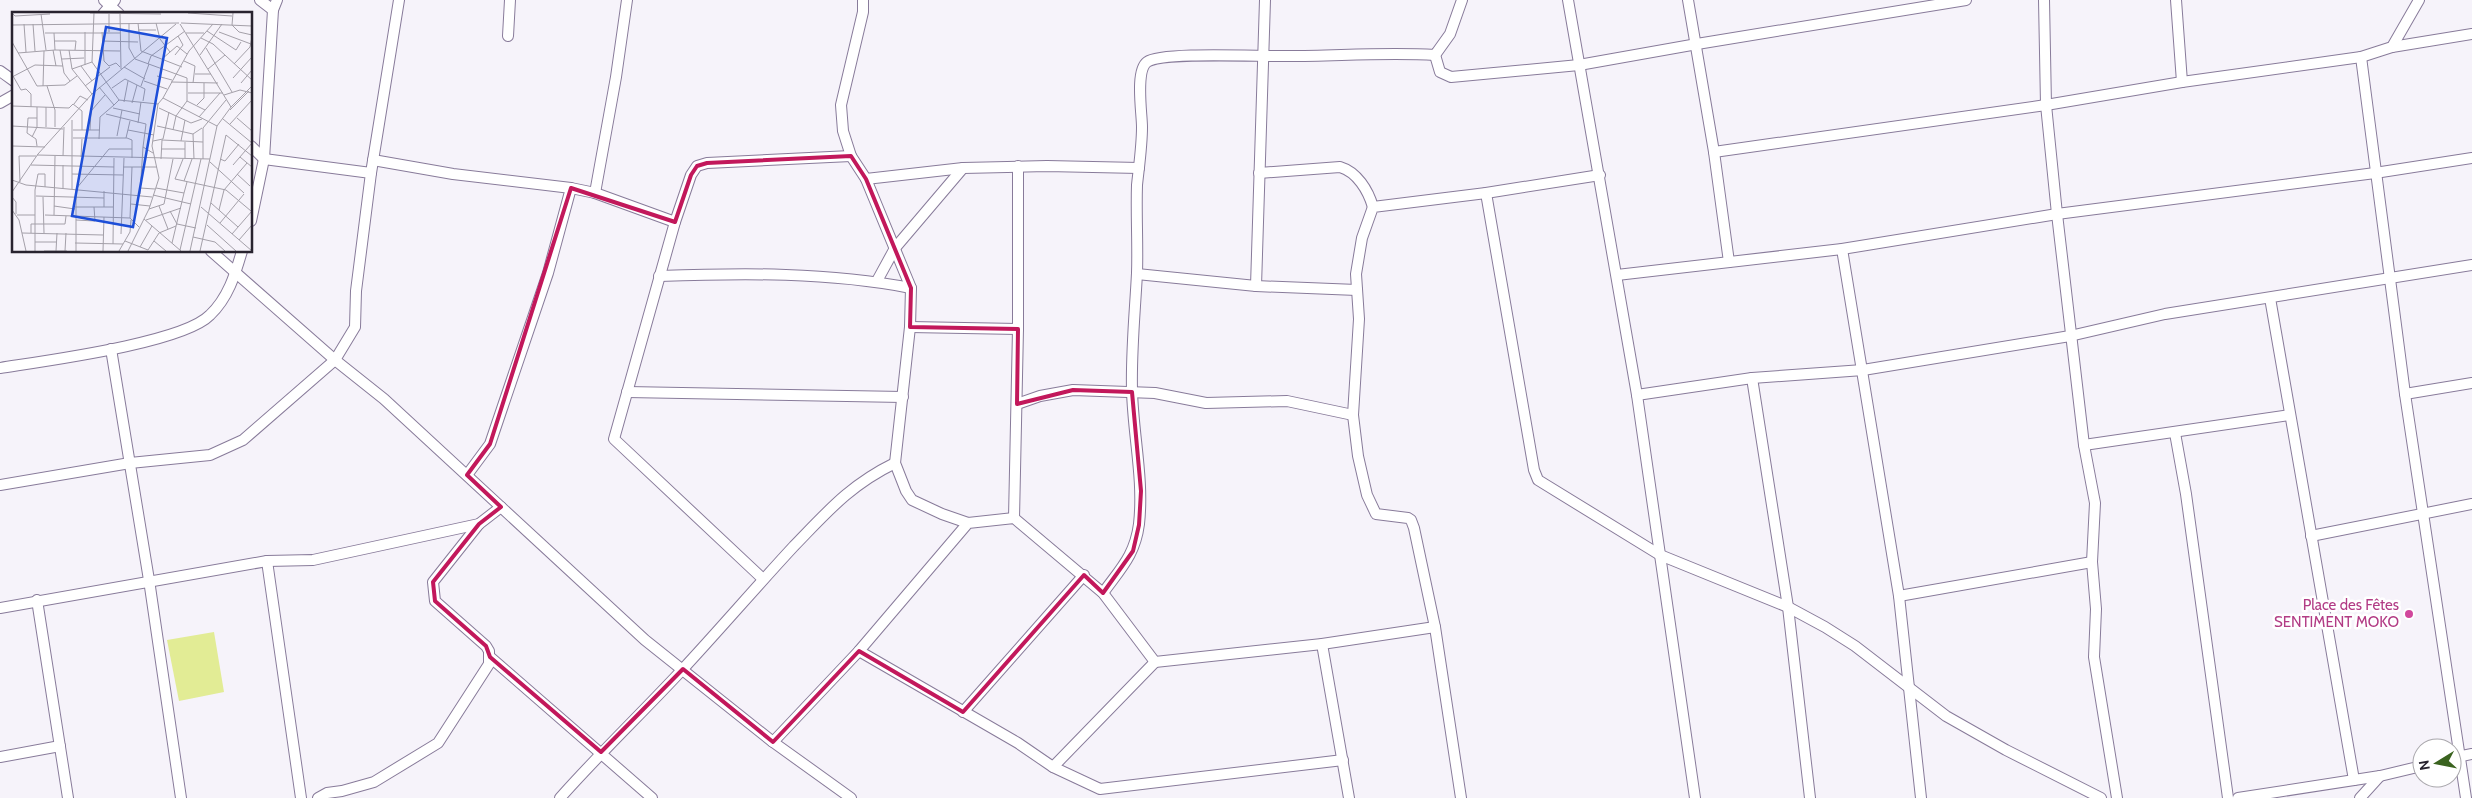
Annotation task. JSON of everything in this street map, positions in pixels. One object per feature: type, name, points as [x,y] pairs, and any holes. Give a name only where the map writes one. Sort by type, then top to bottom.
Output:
[{"type":"street","points":[[252,216],[264,159],[275,5],[260,0]]},
{"type":"street","points":[[0,485],[130,463],[210,455],[230,448],[243,440],[336,360],[355,327],[356,291],[371,173],[399,0]]},
{"type":"street","points":[[508,36],[510,0]]},
{"type":"street","points":[[595,194],[616,77],[627,0]]},
{"type":"street","points":[[863,0],[863,12],[841,105],[843,131],[851,156],[866,179],[880,217],[911,288],[910,327],[895,463],[906,491],[912,500],[942,514],[968,523],[1014,518],[1084,575],[1103,593],[1155,662]]},
{"type":"street","points":[[1256,286],[1265,0]]},
{"type":"street","points":[[1435,55],[1450,34],[1462,0]]},
{"type":"street","points":[[1568,0],[1638,395],[1695,798]]},
{"type":"street","points":[[1688,0],[1714,152],[1729,262]]},
{"type":"street","points":[[1435,55],[1440,72],[1451,77],[1579,65],[1965,0]]},
{"type":"street","points":[[2044,0],[2046,105],[2070,336],[2084,445],[2095,510],[2092,562],[2096,609],[2094,657],[2117,798]]},
{"type":"street","points":[[2176,0],[2182,82]]},
{"type":"street","points":[[2392,47],[2419,0]]},
{"type":"street","points":[[109,2],[117,12]]},
{"type":"street","points":[[1714,152],[2046,105],[2182,82],[2361,57],[2392,47],[2472,34]]},
{"type":"street","points":[[1103,593],[1133,551],[1138,524],[1140,490],[1132,392],[1132,334],[1137,274],[1139,168],[1142,127],[1141,80],[1144,66],[1148,61],[1204,55],[1262,56],[1358,52],[1435,55]]},
{"type":"street","points":[[2361,57],[2389,278],[2453,738]]},
{"type":"street","points":[[0,71],[12,80]]},
{"type":"street","points":[[0,103],[12,96]]},
{"type":"street","points":[[252,147],[264,159],[371,173]]},
{"type":"street","points":[[763,579],[614,439],[674,222],[691,175],[697,166],[707,163],[851,156]]},
{"type":"street","points":[[1617,275],[1842,249],[2057,214],[2375,173],[2472,158]]},
{"type":"street","points":[[373,160],[453,174],[571,188],[595,194],[674,222]]},
{"type":"street","points":[[866,179],[963,168],[1018,166],[1139,168]]},
{"type":"street","points":[[1014,518],[1018,404],[1018,166]]},
{"type":"street","points":[[1259,173],[1340,167],[1350,170],[1370,198],[1373,207],[1362,238],[1356,274],[1359,319],[1353,414],[1358,456],[1367,495],[1376,514],[1411,520],[1435,627],[1460,798]]},
{"type":"street","points":[[877,281],[895,248],[963,168]]},
{"type":"street","points":[[1373,207],[1486,193],[1600,175]]},
{"type":"street","points":[[467,475],[490,444],[548,273],[571,188]]},
{"type":"street","points":[[1486,193],[1536,475],[1548,487],[1660,555],[1788,607],[1856,646],[1946,716],[2006,750],[2101,798]]},
{"type":"street","points":[[1842,249],[1899,596],[1921,798]]},
{"type":"street","points":[[212,252],[336,360],[384,399],[645,640],[773,742],[851,798]]},
{"type":"street","points":[[0,368],[110,348],[181,332],[199,324],[224,301],[236,273],[242,252]]},
{"type":"street","points":[[1638,395],[1752,378],[1863,370],[2070,336],[2165,314],[2472,265]]},
{"type":"street","points":[[659,276],[789,274],[877,281],[911,288]]},
{"type":"street","points":[[1137,274],[1256,286],[1357,290]]},
{"type":"street","points":[[2270,298],[2354,780]]},
{"type":"street","points":[[910,327],[1018,329]]},
{"type":"street","points":[[110,348],[149,580],[181,798]]},
{"type":"street","points":[[1752,378],[1788,607],[1810,798]]},
{"type":"street","points":[[2405,394],[2472,383]]},
{"type":"street","points":[[1018,404],[1040,396],[1073,390],[1155,393],[1206,402],[1287,401],[1353,414]]},
{"type":"street","points":[[627,392],[903,397]]},
{"type":"street","points":[[2084,445],[2290,415]]},
{"type":"street","points":[[2175,433],[2186,494],[2228,798]]},
{"type":"street","points":[[560,798],[601,752],[683,669],[763,579],[841,496],[863,480],[895,463]]},
{"type":"street","points":[[2310,536],[2472,504]]},
{"type":"street","points":[[318,798],[328,792],[342,792],[374,782],[438,743],[489,664],[490,657],[486,646],[435,601],[432,590],[433,582],[479,524],[501,507]]},
{"type":"street","points":[[773,742],[859,651],[968,523]]},
{"type":"street","points":[[0,608],[149,580],[267,561],[312,560],[479,524]]},
{"type":"street","points":[[267,561],[302,798]]},
{"type":"street","points":[[1899,596],[2092,562]]},
{"type":"street","points":[[963,712],[1084,575]]},
{"type":"street","points":[[37,600],[68,798]]},
{"type":"street","points":[[1053,767],[1155,662],[1322,644],[1435,627]]},
{"type":"street","points":[[1322,644],[1349,798]]},
{"type":"street","points":[[859,651],[1053,767],[1092,787],[1112,789],[1343,760]]},
{"type":"street","points":[[490,657],[652,798]]},
{"type":"street","points":[[0,757],[60,746]]},
{"type":"street","points":[[2238,798],[2380,776],[2412,768]]},
{"type":"street","points":[[2360,798],[2380,776]]},
{"type":"street","points":[[2462,782],[2466,798]]},
{"type":"highlighted area","points":[[851,156],[866,179],[911,288],[910,327],[1018,329],[1017,404],[1073,390],[1132,392],[1141,491],[1139,525],[1133,551],[1103,593],[1084,575],[963,712],[859,651],[773,742],[683,669],[601,752],[490,657],[486,646],[435,601],[433,582],[479,524],[501,507],[467,475],[490,444],[571,188],[675,222],[691,175],[697,166],[707,163]]},
{"type":"green space","points":[[214,632],[224,692],[179,701],[167,640]]},
{"type":"place","name":"Place des Fêtes SENTIMENT MOKO","points":[[2409,614]]}]
